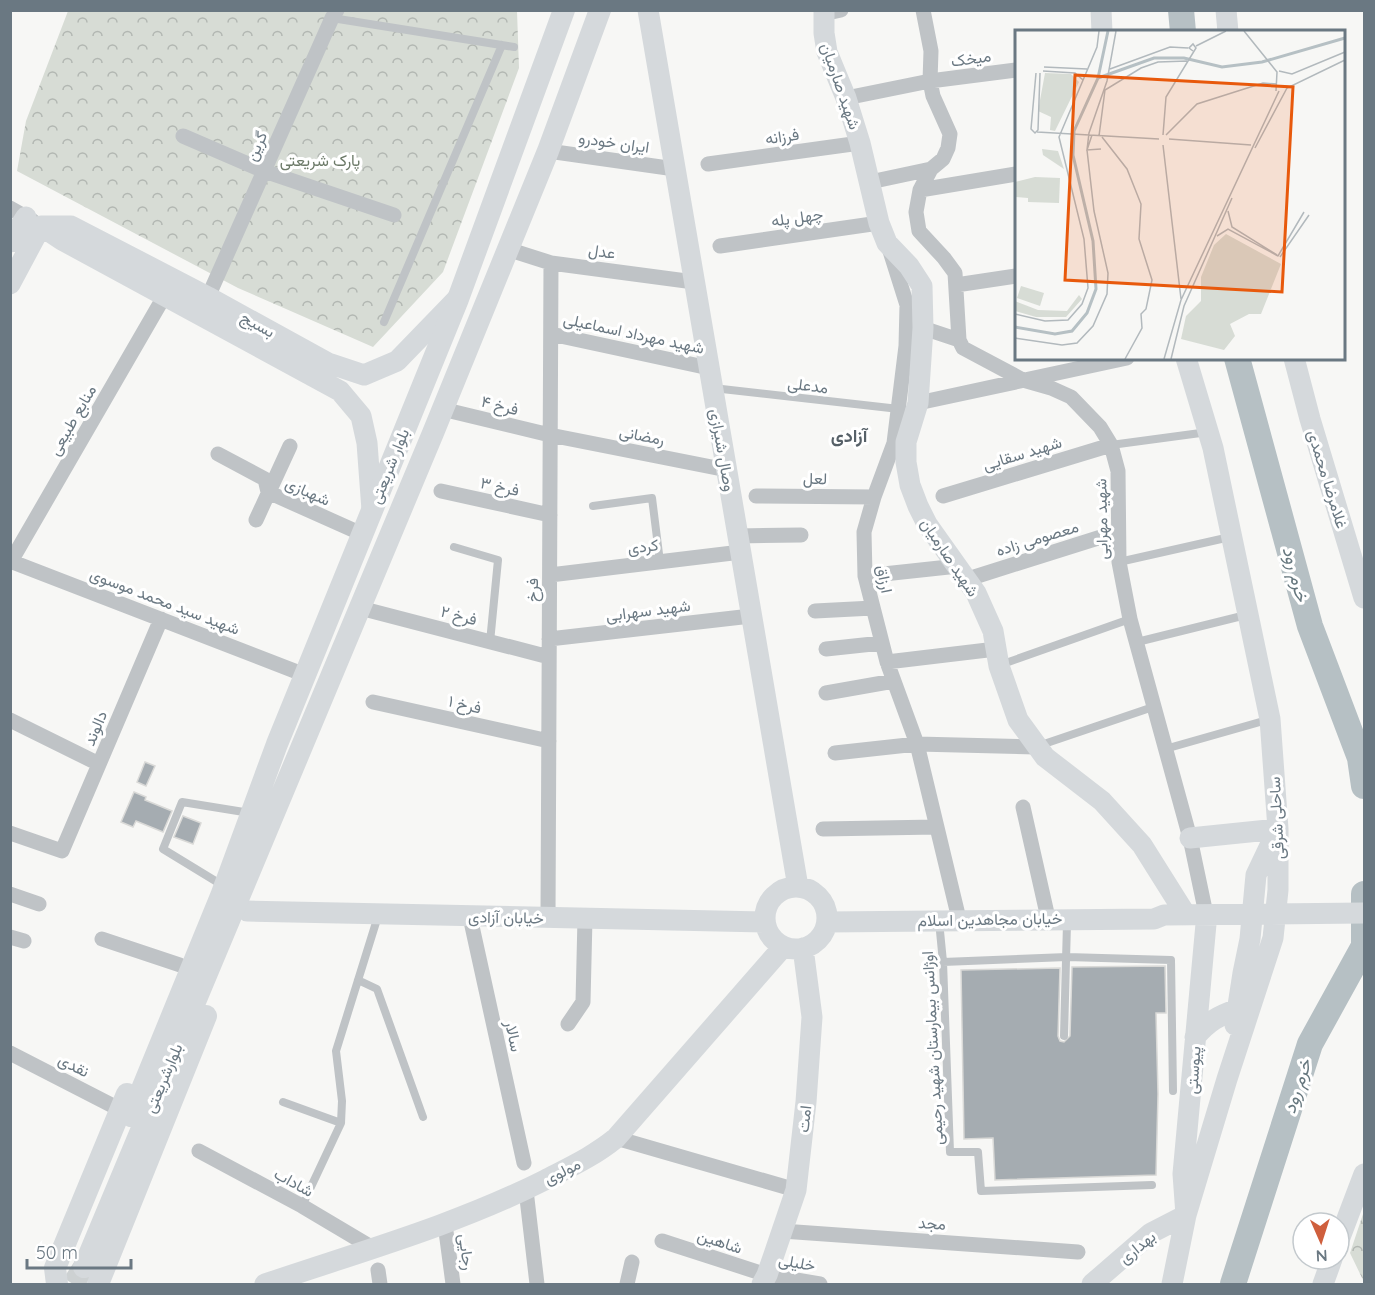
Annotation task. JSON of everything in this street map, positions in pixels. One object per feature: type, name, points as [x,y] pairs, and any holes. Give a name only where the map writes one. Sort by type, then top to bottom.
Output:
[{"type":"main road","name":"بلوار شریعتی","points":[[263,815],[305,675],[458,298],[564,10]]},
{"type":"main road","name":"بلوار شریعتی","points":[[210,920],[230,891],[360,608],[548,151],[600,10]]},
{"type":"main road","points":[[102,1278],[264,864],[263,815]]},
{"type":"main road","points":[[61,1273],[121,1110],[180,965],[197,928],[230,891]]},
{"type":"main road","name":"بلوارشریعتی","points":[[61,1273],[230,891]]},
{"type":"main road","name":"بلوارشریعتی","points":[[61,1273],[210,920]]},
{"type":"street","points":[[923,10],[932,51],[930,81],[933,96],[950,134],[948,148],[943,159],[931,169],[920,190],[916,212],[919,231],[955,273],[959,340],[923,328]]},
{"type":"street","points":[[1101,10],[1102,30]]},
{"type":"street","points":[[1226,10],[1228,30]]},
{"type":"street","name":"وصال شیرازی","points":[[647,11],[798,888]]},
{"type":"street","name":"شهید صارمیان","points":[[829,12],[827,52],[846,98],[860,143],[883,233],[909,266],[921,286],[923,328],[909,406],[906,442],[906,462],[910,485],[927,524],[976,592],[993,631],[997,657],[1018,720],[1036,747],[1045,757],[1102,801],[1142,845],[1199,918]]},
{"type":"street","name":"گرین","points":[[205,306],[335,14]]},
{"type":"street","name":"میخک","points":[[846,98],[930,81],[1015,70]]},
{"type":"street","points":[[183,136],[264,171],[394,215]]},
{"type":"street","name":"فرزانه","points":[[708,164],[860,143]]},
{"type":"street","name":"ایران خودرو","points":[[548,151],[675,169]]},
{"type":"street","points":[[870,182],[931,169]]},
{"type":"street","points":[[920,190],[1015,174]]},
{"type":"street","name":"بسیج","points":[[26,217],[62,240],[165,295],[205,306],[328,363],[364,375],[397,361],[458,298]]},
{"type":"street","name":"بسیج","points":[[26,217],[71,226],[205,306],[340,391],[360,416],[367,443],[372,510]]},
{"type":"street","points":[[10,242],[26,217]]},
{"type":"street","points":[[10,284],[26,217]]},
{"type":"street","name":"چهل پله","points":[[720,246],[883,233]]},
{"type":"street","name":"ارزاق","points":[[883,233],[907,305],[906,346],[909,406],[874,497],[864,532],[865,576],[882,643],[917,744],[936,827],[949,920]]},
{"type":"street","name":"عدل","points":[[507,249],[551,263],[694,282]]},
{"type":"street","name":"فرخ","points":[[548,917],[551,263]]},
{"type":"street","points":[[956,285],[1015,276]]},
{"type":"street","name":"منابع طبیعی","points":[[11,562],[165,295]]},
{"type":"street","name":"شهید مهرداد اسماعیلی","points":[[551,334],[711,378]]},
{"type":"street","name":"شهید مهرابی","points":[[959,340],[968,353],[1023,380],[1051,388],[1071,397],[1100,427],[1111,445],[1118,471],[1119,562],[1130,619],[1191,838],[1199,918]]},
{"type":"street","points":[[909,406],[1118,360]]},
{"type":"street","name":"ساحلی شرقی","points":[[1173,1278],[1186,1215],[1273,938],[1278,890],[1278,829],[1270,719],[1208,432],[1187,360]]},
{"type":"street","name":"غلامرضا محمدی","points":[[1295,360],[1310,419],[1365,598]]},
{"type":"street","name":"فرخ ۴","points":[[442,409],[550,435]]},
{"type":"street","name":"رمضانی","points":[[550,435],[727,470]]},
{"type":"street","name":"شهید سقایی","points":[[943,496],[1111,445]]},
{"type":"street","points":[[256,520],[290,446]]},
{"type":"street","name":"شهبازی","points":[[218,454],[265,479],[268,492],[362,534]]},
{"type":"street","name":"فرخ ۳","points":[[441,491],[550,515]]},
{"type":"street","name":"لعل","points":[[756,496],[874,497]]},
{"type":"street","name":"معصومی زاده","points":[[865,576],[963,572],[1118,532]]},
{"type":"street","name":"کردی","points":[[550,575],[660,562],[739,544],[801,535]]},
{"type":"street","name":"شهید سید محمد موسوی","points":[[11,562],[305,675]]},
{"type":"street","name":"فرخ ۲","points":[[360,608],[549,657]]},
{"type":"street","points":[[815,611],[873,608]]},
{"type":"street","name":"شهید سهرابی","points":[[549,639],[752,616]]},
{"type":"street","name":"دالوند","points":[[10,833],[62,851],[161,619]]},
{"type":"street","points":[[826,649],[882,643]]},
{"type":"street","points":[[888,662],[997,657]]},
{"type":"street","points":[[826,693],[894,681]]},
{"type":"street","name":"فرخ ۱","points":[[373,702],[549,741]]},
{"type":"street","points":[[10,720],[99,764]]},
{"type":"street","points":[[835,753],[917,744],[1036,747]]},
{"type":"street","points":[[1023,807],[1058,918]]},
{"type":"street","points":[[824,829],[936,827]]},
{"type":"street","points":[[1191,838],[1278,829]]},
{"type":"street","points":[[1227,1079],[1228,1012],[1250,939],[1256,875],[1278,829]]},
{"type":"street","points":[[798,888],[816,895],[827,912],[827,922],[819,939],[812,945],[793,947],[774,940],[765,922],[770,901],[777,893],[798,888]]},
{"type":"street","points":[[10,894],[39,904]]},
{"type":"street","name":"خیابان آزادی","points":[[247,911],[765,922]]},
{"type":"street","name":"خیابان مجاهدین اسلام","points":[[827,922],[1058,918],[1154,919],[1164,915],[1234,918],[1365,913]]},
{"type":"street","name":"سالار","points":[[470,917],[524,1163]]},
{"type":"street","points":[[568,1024],[583,1002],[585,918]]},
{"type":"street","name":"پیوستی","points":[[1186,1215],[1183,1174],[1190,1117],[1198,993],[1199,918]]},
{"type":"street","name":"خیابان مجاهدین اسلام","points":[[1234,918],[1365,923]]},
{"type":"street","points":[[102,939],[180,965]]},
{"type":"street","name":"مولوی","points":[[265,1284],[445,1224],[526,1190],[597,1154],[616,1138],[793,947]]},
{"type":"street","name":"امت","points":[[765,1280],[796,1190],[806,1102],[812,1017],[793,947]]},
{"type":"street","points":[[1198,993],[1210,1010],[1228,1012]]},
{"type":"street","points":[[1195,1037],[1205,1026],[1228,1012]]},
{"type":"street","name":"نقدی","points":[[10,1053],[121,1110]]},
{"type":"street","points":[[616,1138],[796,1190]]},
{"type":"street","name":"شاداب","points":[[199,1151],[302,1206],[370,1248]]},
{"type":"street","points":[[1350,1211],[1365,1174]]},
{"type":"street","points":[[526,1190],[537,1284]]},
{"type":"street","name":"بهداری","points":[[1092,1284],[1151,1233],[1186,1215]]},
{"type":"street","name":"رجایی","points":[[445,1224],[453,1284]]},
{"type":"street","name":"مجد","points":[[782,1231],[1078,1252]]},
{"type":"street","name":"شاهین","points":[[662,1241],[765,1280]]},
{"type":"street","points":[[627,1284],[632,1262]]},
{"type":"street","name":"خلیلی","points":[[765,1280],[820,1284]]},
{"type":"lane","points":[[335,14],[514,47]]},
{"type":"lane","points":[[384,322],[502,45]]},
{"type":"lane","name":"مدعلی","points":[[711,378],[909,406]]},
{"type":"lane","points":[[1111,445],[1208,432]]},
{"type":"lane","points":[[593,506],[652,498],[660,562]]},
{"type":"lane","points":[[1119,562],[1232,537]]},
{"type":"lane","points":[[454,547],[498,560],[490,642]]},
{"type":"lane","points":[[1137,642],[1248,615]]},
{"type":"lane","points":[[997,657],[1130,619]]},
{"type":"lane","points":[[1036,747],[1153,707]]},
{"type":"lane","points":[[1165,749],[1270,719]]},
{"type":"lane","points":[[230,891],[163,849],[182,802],[263,815]]},
{"type":"lane","points":[[302,1206],[341,1123],[342,1101],[336,1052],[378,915]]},
{"type":"lane","points":[[1058,918],[1067,957],[1064,1035]]},
{"type":"lane","name":"اوژانس بیمارستان شهید رحیمی","points":[[949,920],[943,962],[950,1152],[978,1152],[981,1191],[1152,1185]]},
{"type":"lane","points":[[943,962],[1067,957],[1171,960],[1173,1091]]},
{"type":"lane","points":[[358,980],[377,989],[423,1117]]},
{"type":"lane","points":[[283,1102],[341,1123]]},
{"type":"green space","name":"پارک شریعتی","points":[[68,11],[517,11],[519,68],[443,272],[373,347],[238,288],[17,171],[26,121]]},
{"type":"green space","points":[[1364,1211],[1364,1282],[1351,1255]]},
{"type":"building","points":[[145,762],[155,766],[146,786],[137,782]]},
{"type":"building","points":[[134,792],[146,797],[145,800],[172,811],[163,832],[136,821],[133,827],[121,822]]},
{"type":"building","points":[[183,816],[201,823],[193,844],[174,837]]},
{"type":"building","points":[[1165,966],[1166,1013],[1156,1013],[1158,1094],[1156,1175],[995,1180],[993,1138],[964,1139],[961,970],[1060,968],[1058,1036],[1060,1041],[1064,1042],[1070,1036],[1072,967]]},
{"type":"waterway","name":"خرم رود","points":[[1181,10],[1183,30]]},
{"type":"waterway","name":"خرم رود","points":[[1238,360],[1310,626],[1360,758],[1364,786]]},
{"type":"waterway","name":"خرم رود","points":[[1233,1284],[1310,1044],[1364,946],[1364,894]]},
{"type":"tunnel","points":[[73,1284],[84,1267]]},
{"type":"district","name":"آزادی","points":[[849,435]]}]
